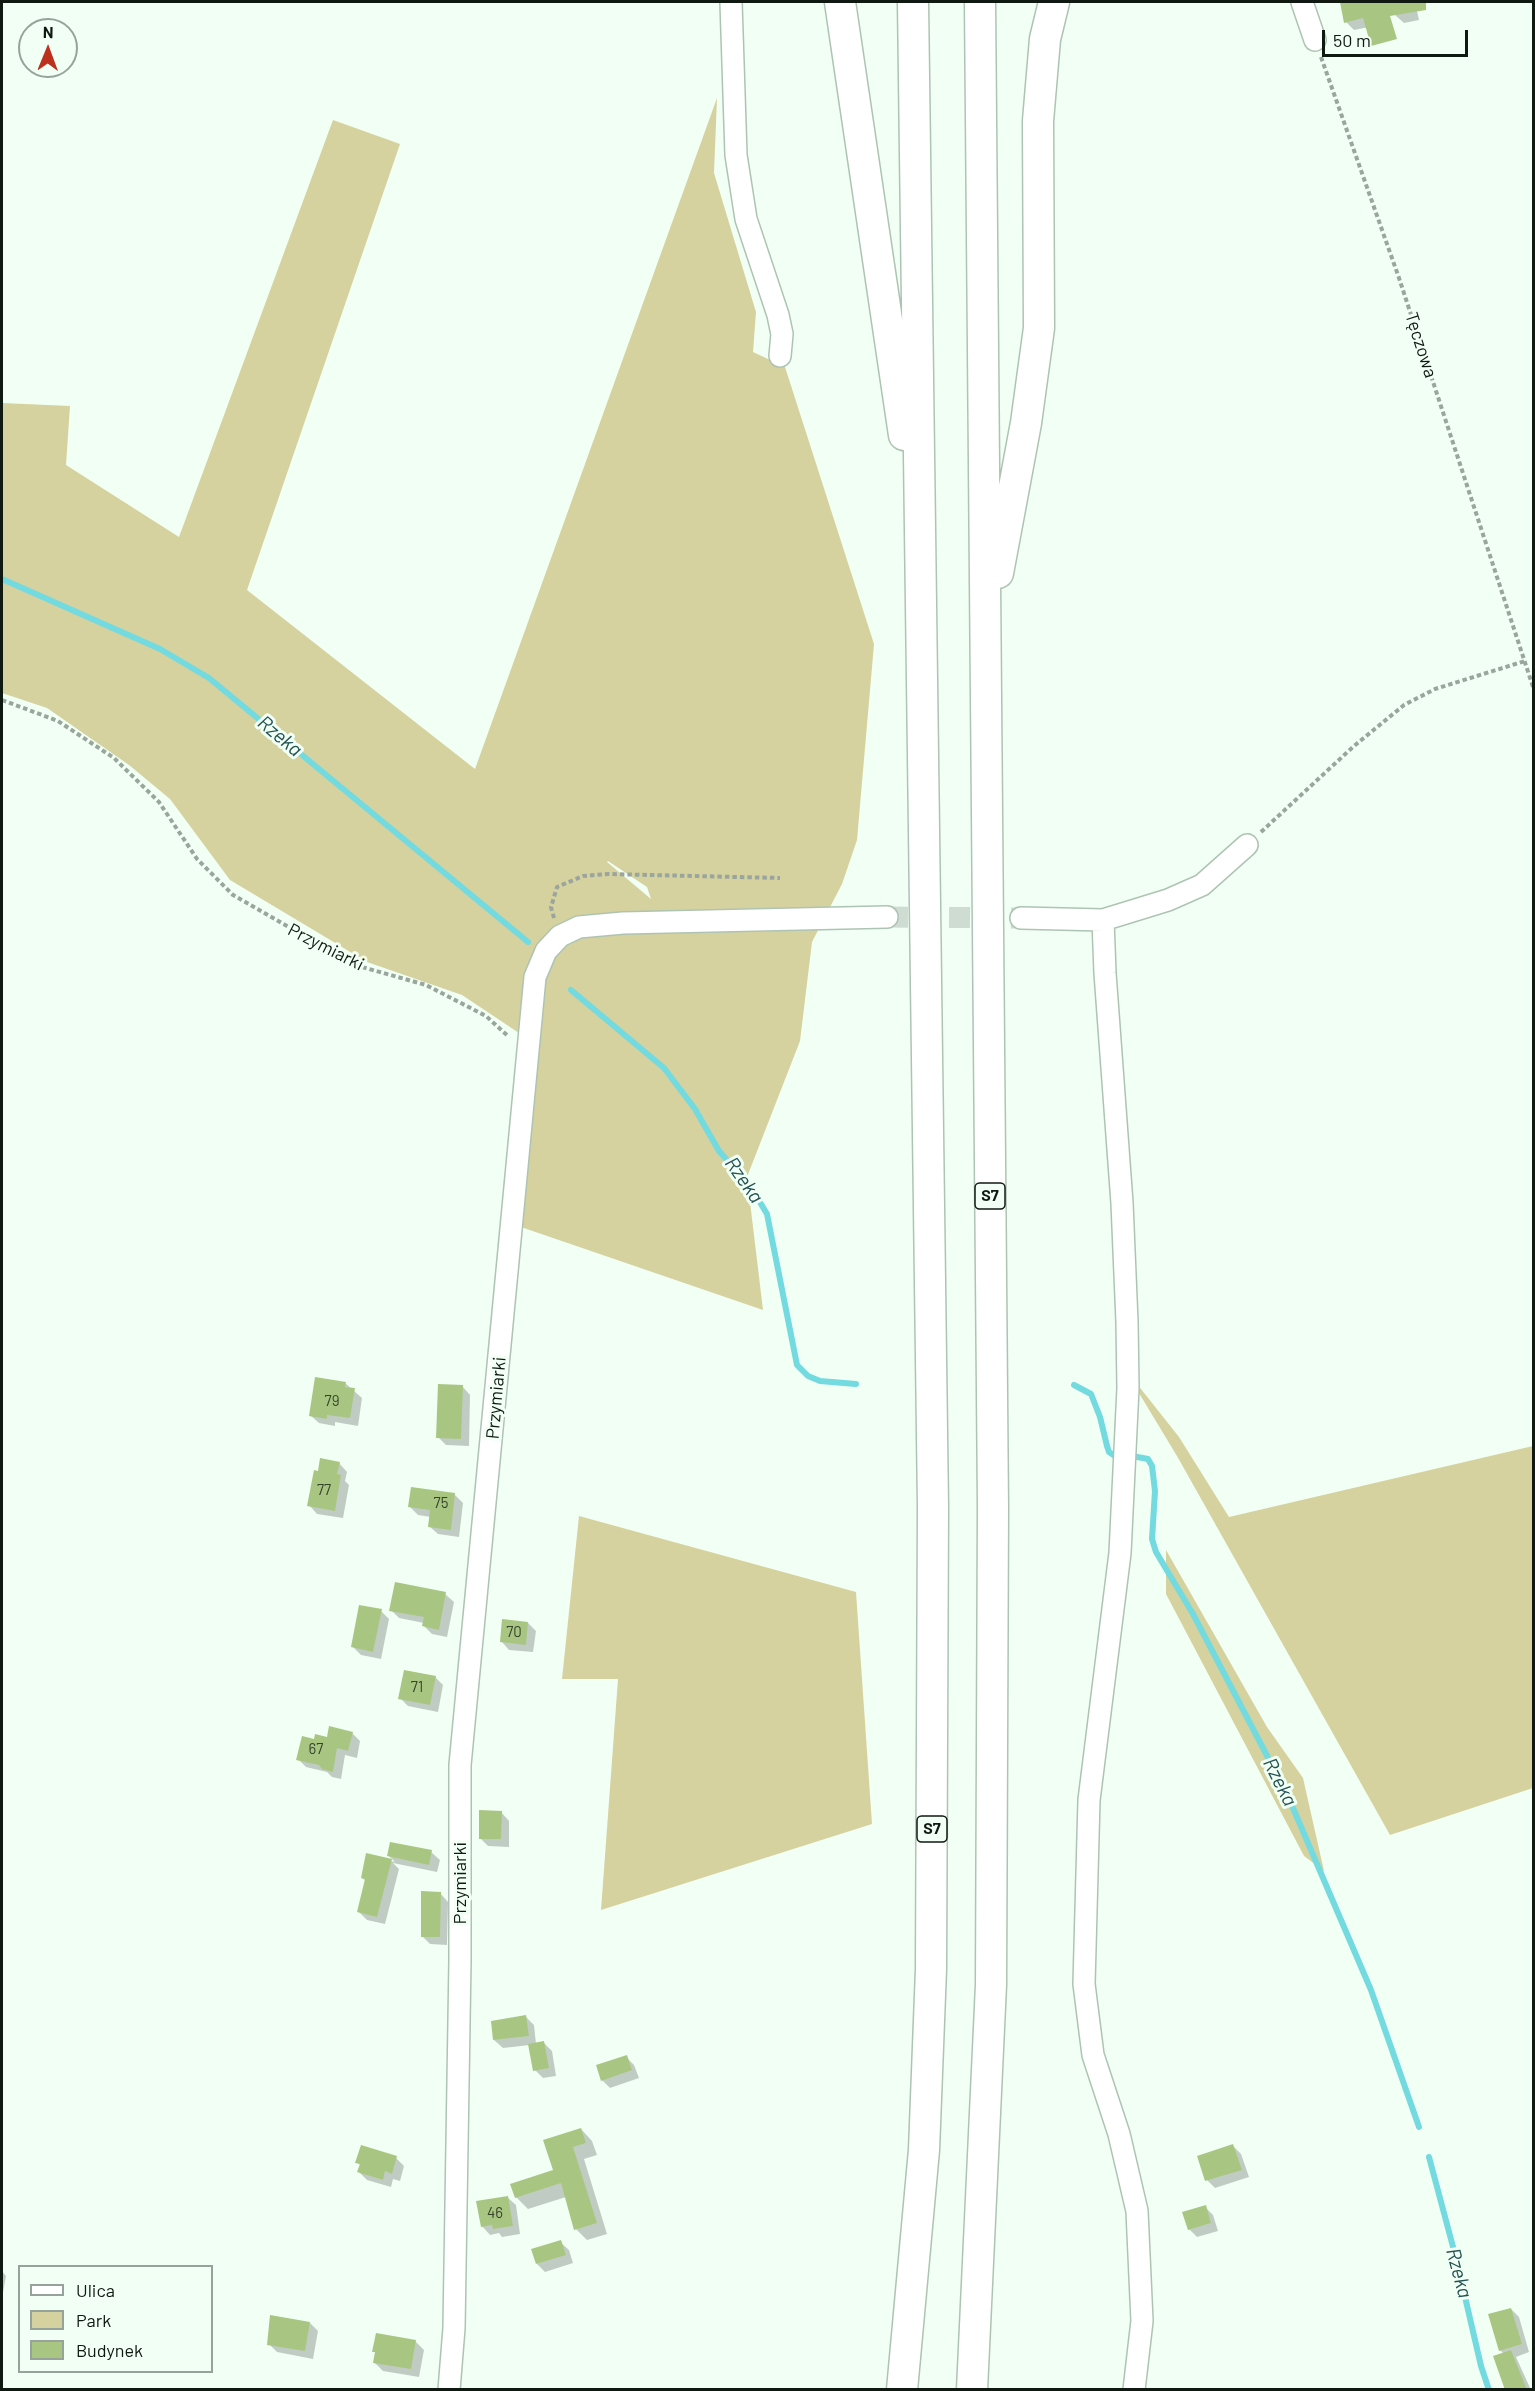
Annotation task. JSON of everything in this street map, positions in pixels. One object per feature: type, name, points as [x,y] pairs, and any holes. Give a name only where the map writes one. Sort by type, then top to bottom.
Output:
[{"type":"highway","points":[[840,2],[922,567]]},
{"type":"highway","name":"S7","points":[[902,2390],[924,2150],[931,1957],[933,1496],[913,2]]},
{"type":"highway","name":"S7","points":[[972,2390],[991,1985],[993,1495],[980,2]]},
{"type":"highway","points":[[986,635],[1026,423],[1039,328],[1038,122],[1045,39],[1054,2]]},
{"type":"street","points":[[731,2],[736,155],[746,219],[782,334],[780,356]]},
{"type":"street","points":[[1302,2],[1315,39]]},
{"type":"street","points":[[1020,918],[1103,920],[1168,900],[1202,885],[1247,845]]},
{"type":"street","points":[[527,1058],[535,977],[546,951],[560,936],[579,927],[623,922],[888,917]]},
{"type":"street","points":[[1103,920],[1104,973],[1122,1203],[1128,1388],[1120,1553],[1089,1800],[1084,1984],[1093,2055],[1119,2134],[1137,2211],[1142,2321],[1134,2390]]},
{"type":"street","name":"Przymiarki","points":[[450,2390],[455,2292],[460,1960],[460,1765],[527,1058]]},
{"type":"path","name":"Tęczowa","points":[[1315,39],[1399,278],[1533,690]]},
{"type":"path","points":[[1247,845],[1354,746],[1404,705],[1435,689],[1525,661]]},
{"type":"path","name":"Przymiarki","points":[[2,700],[58,721],[114,759],[159,802],[197,859],[233,895],[304,938],[355,965],[426,985],[486,1016],[518,1045],[527,1058]]},
{"type":"path","points":[[560,936],[551,907],[557,887],[583,876],[608,874],[780,879]]},
{"type":"green space","points":[[717,98],[714,173],[756,312],[753,352],[785,367],[874,644],[857,840],[842,884],[812,942],[800,1041],[747,1177],[763,1310],[518,1226],[533,1053],[519,1033],[462,995],[367,962],[230,880],[170,799],[129,765],[47,708],[2,693],[2,403],[70,406],[66,465],[179,537],[333,120],[400,144],[247,590],[475,769]],"holes":[[[608,861],[647,887],[651,899],[607,862]]]},
{"type":"green space","points":[[1122,1365],[1179,1437],[1229,1517],[1533,1446],[1533,1788],[1390,1835],[1177,1456]]},
{"type":"green space","points":[[579,1516],[856,1592],[872,1824],[601,1910],[618,1679],[562,1679]]},
{"type":"green space","points":[[1166,1550],[1267,1727],[1303,1778],[1324,1871],[1304,1856],[1166,1594]]},
{"type":"building","points":[[1340,2],[1426,2],[1426,10],[1390,16],[1397,39],[1371,46],[1363,18],[1344,23]]},
{"type":"building","points":[[315,1377],[346,1382],[345,1387],[355,1388],[350,1418],[327,1415],[327,1419],[309,1416]]},
{"type":"building","points":[[438,1384],[463,1385],[461,1439],[436,1438]]},
{"type":"building","points":[[320,1458],[340,1462],[337,1474],[341,1475],[335,1511],[307,1506],[314,1470],[318,1471]]},
{"type":"building","points":[[411,1487],[455,1493],[451,1530],[428,1527],[430,1510],[408,1507]]},
{"type":"building","points":[[395,1582],[446,1592],[439,1630],[422,1626],[424,1617],[389,1611]]},
{"type":"building","points":[[359,1605],[382,1609],[373,1652],[351,1647]]},
{"type":"building","points":[[502,1619],[528,1622],[526,1645],[500,1642]]},
{"type":"building","points":[[404,1670],[436,1676],[430,1705],[398,1699]]},
{"type":"building","points":[[329,1726],[353,1732],[348,1751],[337,1748],[333,1772],[322,1769],[319,1765],[296,1760],[302,1736],[314,1739],[315,1734],[327,1737]]},
{"type":"building","points":[[479,1810],[502,1811],[501,1839],[479,1839]]},
{"type":"building","points":[[390,1842],[432,1850],[429,1865],[387,1856]]},
{"type":"building","points":[[366,1853],[392,1859],[377,1917],[357,1912],[365,1879],[361,1878]]},
{"type":"building","points":[[421,1891],[441,1892],[440,1937],[421,1937]]},
{"type":"building","points":[[526,2015],[529,2036],[493,2040],[491,2021]]},
{"type":"building","points":[[544,2041],[549,2068],[533,2071],[528,2044]]},
{"type":"building","points":[[627,2055],[632,2070],[601,2081],[596,2065]]},
{"type":"building","points":[[581,2128],[586,2143],[573,2147],[597,2223],[574,2230],[561,2183],[515,2198],[510,2184],[553,2170],[543,2140]]},
{"type":"building","points":[[1233,2144],[1242,2170],[1205,2181],[1197,2156]]},
{"type":"building","points":[[361,2145],[397,2156],[392,2174],[385,2171],[383,2180],[357,2172],[360,2164],[355,2163]]},
{"type":"building","points":[[508,2196],[513,2226],[493,2229],[492,2225],[481,2227],[476,2201]]},
{"type":"building","points":[[1206,2205],[1211,2223],[1188,2230],[1182,2212]]},
{"type":"building","points":[[561,2240],[566,2255],[536,2264],[531,2249]]},
{"type":"building","points":[[1511,2308],[1522,2344],[1499,2351],[1488,2314]]},
{"type":"building","points":[[270,2315],[310,2322],[305,2351],[267,2345]]},
{"type":"building","points":[[376,2333],[416,2340],[411,2369],[373,2363],[375,2352],[372,2352]]},
{"type":"building","points":[[1511,2350],[1527,2390],[1505,2390],[1493,2356]]},
{"type":"waterway","name":"Rzeka","points":[[2,579],[160,649],[209,678],[528,942]]},
{"type":"waterway","name":"Rzeka","points":[[571,990],[664,1068],[695,1109],[719,1151],[752,1189],[767,1214],[797,1365],[808,1376],[820,1381],[856,1384]]},
{"type":"waterway","name":"Rzeka","points":[[1074,1385],[1091,1394],[1109,1452],[1115,1456]]},
{"type":"waterway","name":"Rzeka","points":[[1132,1456],[1148,1459],[1152,1466],[1155,1491],[1152,1539],[1156,1552],[1193,1614],[1287,1794],[1371,1990],[1419,2127]]},
{"type":"waterway","name":"Rzeka","points":[[1429,2157],[1489,2390]]},
{"type":"tunnel","points":[[887,917],[1021,918]]}]
